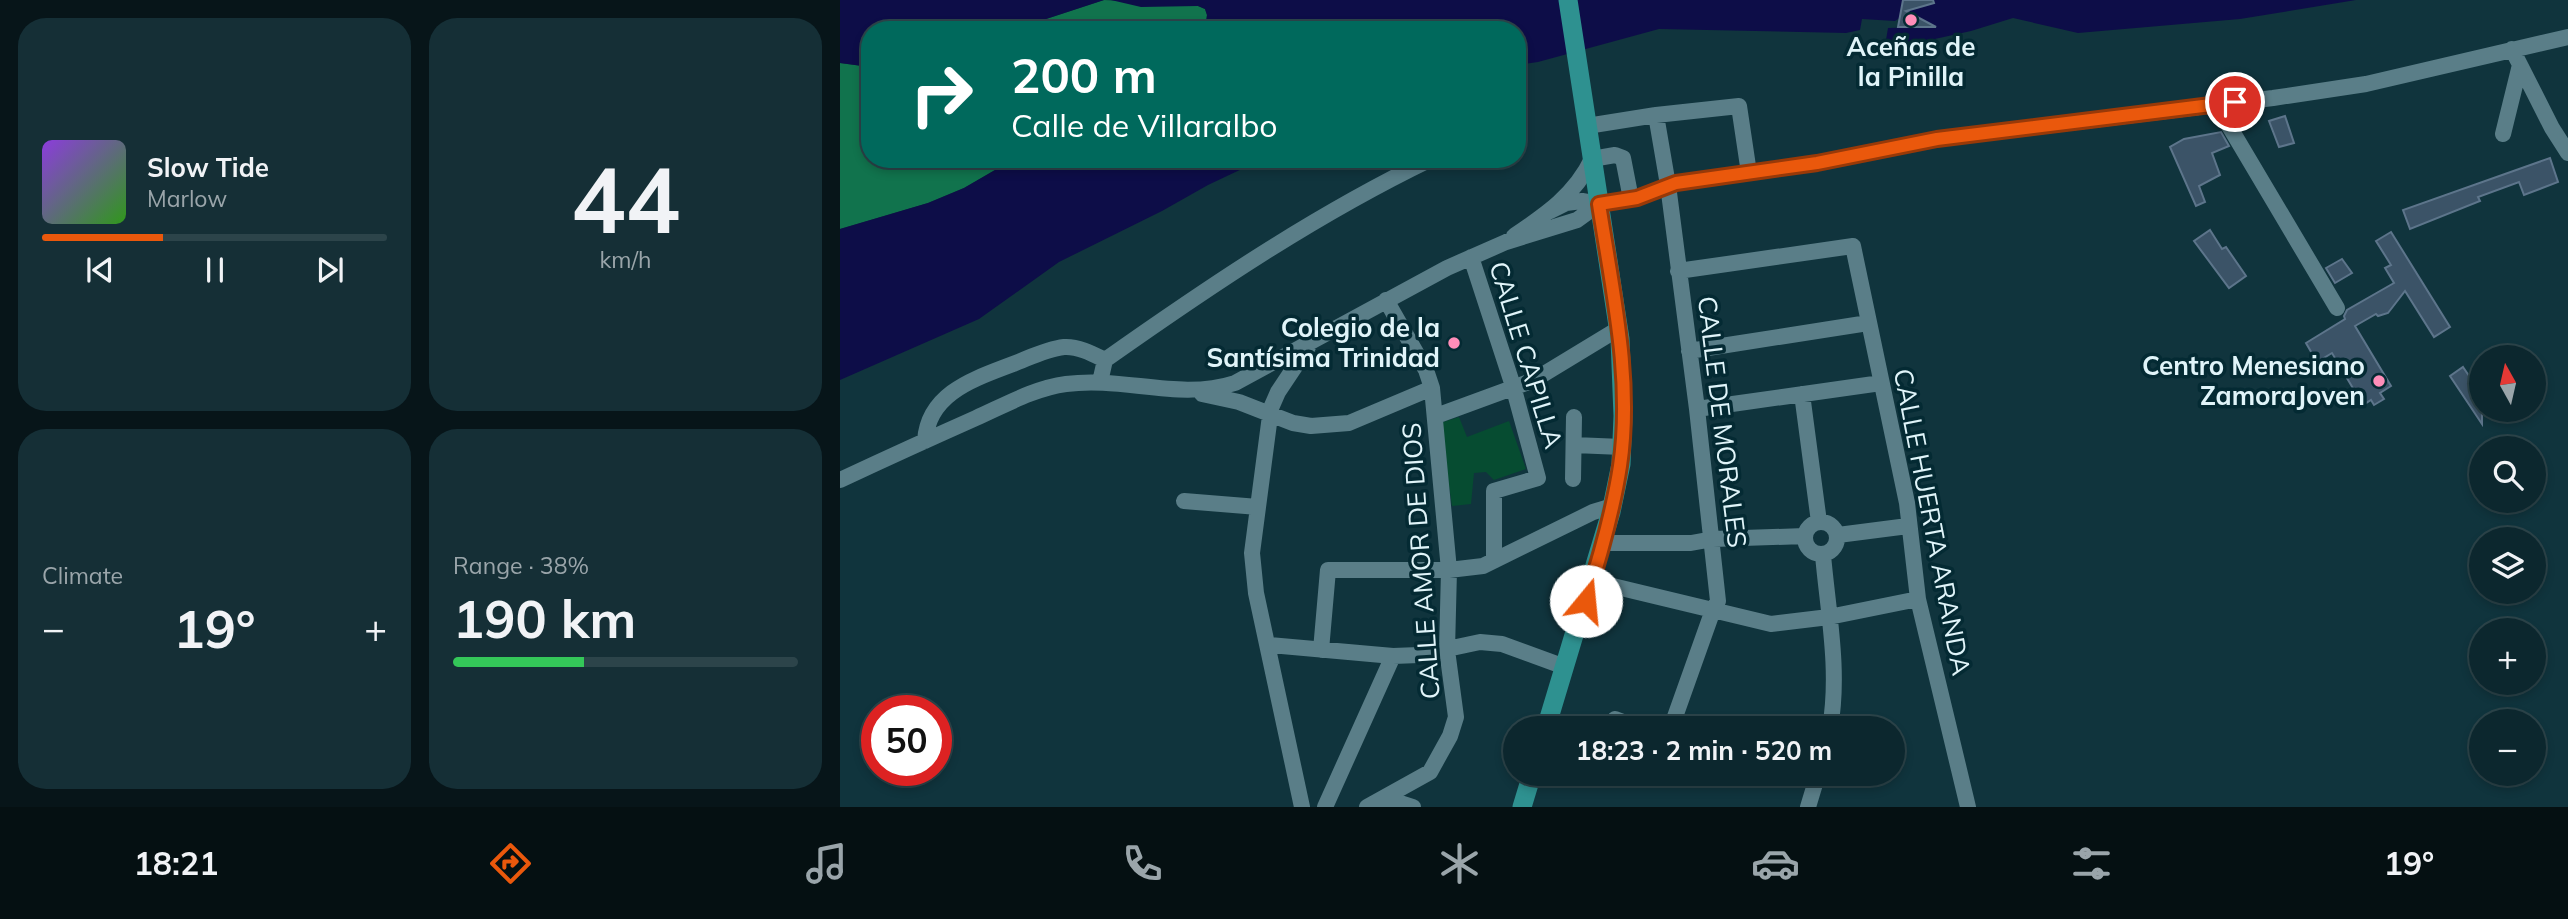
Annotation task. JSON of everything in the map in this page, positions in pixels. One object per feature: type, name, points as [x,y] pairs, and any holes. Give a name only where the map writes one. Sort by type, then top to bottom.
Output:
[{"type":"main road","points":[[1550,716],[1613,506],[1622,447],[1623,383],[1618,329],[1568,0]]},
{"type":"main road","points":[[1522,807],[1528,786]]},
{"type":"street","points":[[1550,211],[1572,202],[1599,204],[1631,199],[1668,186],[1817,163],[1954,136],[2366,84],[2568,37]]},
{"type":"street","points":[[2512,50],[2568,153]]},
{"type":"street","points":[[2502,134],[2520,65]]},
{"type":"street","points":[[2216,104],[2337,307]]},
{"type":"street","points":[[1587,126],[1739,106],[1749,173]]},
{"type":"street","name":"CALLE DE MORALES","points":[[1656,115],[1697,409],[1718,601],[1675,716]]},
{"type":"street","points":[[1506,242],[1550,211],[1577,184],[1592,159],[1617,155],[1623,158],[1631,199]]},
{"type":"street","points":[[1100,382],[1105,360],[1294,233],[1369,189],[1412,168]]},
{"type":"street","points":[[1191,391],[1235,383],[1386,300],[1471,257],[1506,242],[1577,220],[1599,204]]},
{"type":"street","name":"CALLE HUERTA ARANDA","points":[[1678,271],[1853,246],[1907,503],[1918,599],[1968,807]]},
{"type":"street","name":"CALLE CAPILLA","points":[[1471,257],[1513,386],[1538,478],[1494,491],[1494,560]]},
{"type":"street","name":"CALLE AMOR DE DIOS","points":[[1367,807],[1430,772],[1450,736],[1456,717],[1447,650],[1449,570],[1432,388],[1426,370],[1386,300]]},
{"type":"street","points":[[1689,351],[1868,323]]},
{"type":"street","points":[[1436,416],[1534,380],[1618,329]]},
{"type":"street","points":[[1302,807],[1256,593],[1252,553],[1270,414],[1278,392],[1310,344]]},
{"type":"street","points":[[925,441],[926,425],[937,407],[953,391],[979,378],[1038,354],[1066,347],[1091,352],[1105,360]]},
{"type":"street","points":[[840,480],[1044,389],[1065,384],[1100,382],[1191,391],[1239,402],[1293,423],[1311,426],[1349,423],[1432,388]]},
{"type":"street","points":[[1697,409],[1881,383]]},
{"type":"street","points":[[1802,394],[1819,522]]},
{"type":"street","points":[[1573,479],[1574,417]]},
{"type":"street","points":[[1574,445],[1622,447]]},
{"type":"street","points":[[1184,501],[1258,507]]},
{"type":"street","points":[[1321,650],[1328,570],[1449,570],[1483,566],[1593,512],[1613,506]]},
{"type":"street","points":[[1819,522],[1831,524],[1838,534],[1835,548],[1823,555],[1813,553],[1806,546],[1805,536],[1810,527],[1819,522]]},
{"type":"street","points":[[1838,534],[1908,526]]},
{"type":"street","points":[[1603,543],[1692,543],[1805,536]]},
{"type":"street","points":[[1823,555],[1835,688],[1832,716]]},
{"type":"street","points":[[1592,581],[1771,624],[1829,617],[1918,599]]},
{"type":"street","points":[[1269,645],[1419,656],[1480,642],[1502,644],[1565,667]]},
{"type":"street","points":[[1325,807],[1393,656]]},
{"type":"street","points":[[1808,807],[1814,786]]},
{"type":"street","points":[[1385,798],[1413,807]]},
{"type":"green space","points":[[1104,0],[1198,6],[1205,9],[1207,15],[1206,21],[1037,21]]},
{"type":"green space","points":[[840,63],[861,66],[861,168],[998,168],[964,188],[928,203],[840,229]]},
{"type":"green space","points":[[1459,417],[1467,437],[1509,421],[1526,469],[1494,480],[1486,472],[1474,473],[1471,504],[1452,506],[1440,423]]},
{"type":"shaded area","points":[[840,0],[1104,0],[1037,21],[861,21],[861,66],[840,63]]},
{"type":"shaded area","points":[[1111,0],[2356,0],[2240,19],[2078,33],[2013,18],[1971,31],[1894,48],[1886,40],[1888,28],[1920,27],[1927,24],[1901,17],[1895,21],[1862,19],[1860,30],[1846,33],[1659,29],[1526,64],[1526,21],[1206,21],[1205,9],[1198,6],[1141,7]]},
{"type":"shaded area","points":[[998,168],[1244,168],[1059,262],[979,319],[840,380],[840,229],[928,203],[964,188]]},
{"type":"building","points":[[1903,0],[1933,0],[1934,3],[1906,11],[1936,27],[1898,27]]},
{"type":"building","points":[[2285,116],[2294,143],[2279,147],[2269,121]]},
{"type":"building","points":[[2221,132],[2229,146],[2212,153],[2220,175],[2199,186],[2205,202],[2196,206],[2170,147],[2184,139]]},
{"type":"building","points":[[2550,158],[2558,182],[2524,195],[2519,182],[2478,197],[2480,201],[2410,229],[2403,210]]},
{"type":"building","points":[[2210,230],[2222,249],[2226,247],[2246,276],[2229,288],[2194,241]]},
{"type":"building","points":[[2391,232],[2450,327],[2434,337],[2405,291],[2388,313],[2378,316],[2376,314],[2355,326],[2391,386],[2380,393],[2384,399],[2374,405],[2371,400],[2363,405],[2332,353],[2317,362],[2306,343],[2345,319],[2347,310],[2394,283],[2385,268],[2391,265],[2376,241]]},
{"type":"building","points":[[2342,259],[2352,273],[2335,283],[2326,268]]},
{"type":"building","points":[[2463,367],[2469,376],[2469,404],[2450,376]]},
{"type":"place","name":"Aceñas de la Pinilla","points":[[1911,20]]},
{"type":"place","name":"Colegio de la Santísima Trinidad","points":[[1454,343]]},
{"type":"place","name":"Centro Menesiano ZamoraJoven","points":[[2379,381]]},
{"type":"route","points":[[1586,601],[1613,506],[1621,464],[1623,416],[1620,339],[1599,204],[1637,198],[1676,183],[1817,163],[1954,136],[2235,102]]}]
